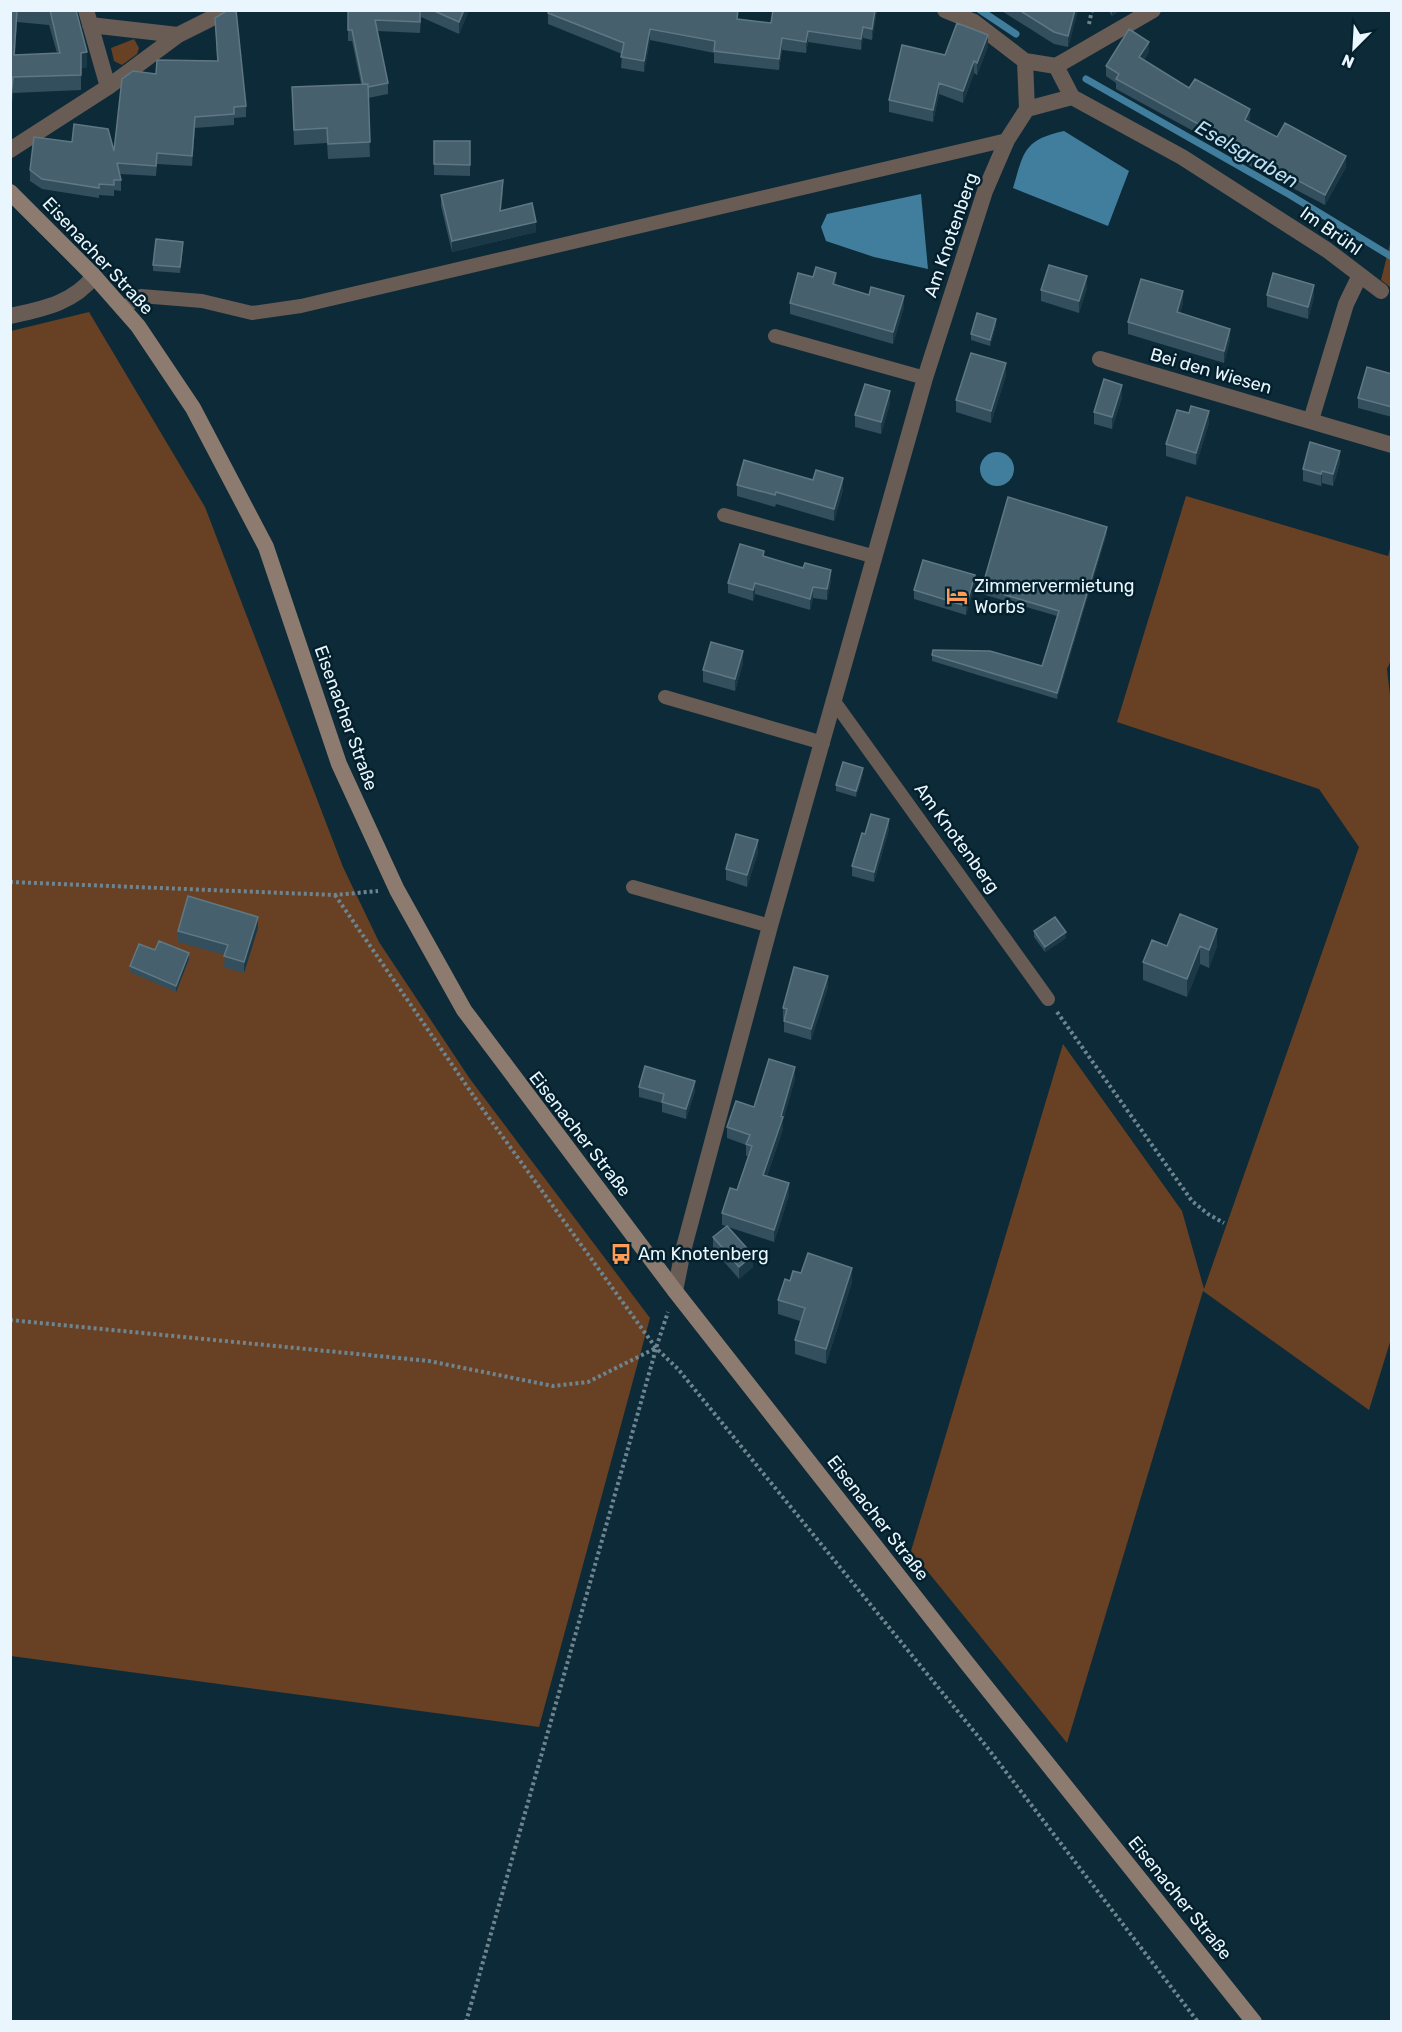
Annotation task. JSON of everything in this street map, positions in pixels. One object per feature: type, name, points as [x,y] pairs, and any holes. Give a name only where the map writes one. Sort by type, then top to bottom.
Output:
[{"type":"main road","name":"Eisenacher Straße","points":[[10,192],[94,276],[123,309],[193,408],[266,547],[339,764],[397,890],[464,1010],[675,1291],[973,1672],[1254,2022]]},
{"type":"street","points":[[10,150],[108,87],[178,35],[228,10]]},
{"type":"street","points":[[945,10],[974,22],[1025,61],[1056,66],[1153,10]]},
{"type":"street","points":[[108,87],[88,18],[178,35]]},
{"type":"street","points":[[1025,61],[1027,109],[1072,97],[1056,66]]},
{"type":"street","name":"Im Brühl","points":[[1072,97],[1182,157],[1327,250],[1381,291]]},
{"type":"street","name":"Am Knotenberg","points":[[675,1291],[683,1251],[770,926],[823,743],[872,556],[925,378],[985,191],[1007,140],[1027,109]]},
{"type":"street","points":[[1311,420],[1346,304],[1360,275]]},
{"type":"street","points":[[10,316],[48,308],[83,290],[94,276]]},
{"type":"street","name":"Bei den Wiesen","points":[[1100,359],[1392,445]]},
{"type":"lane","points":[[123,309],[141,296],[202,301],[252,313],[301,306],[1007,140]]},
{"type":"lane","points":[[776,336],[925,378]]},
{"type":"lane","points":[[724,515],[872,556]]},
{"type":"lane","points":[[665,697],[823,743]]},
{"type":"lane","name":"Am Knotenberg","points":[[833,700],[1048,999]]},
{"type":"lane","points":[[633,887],[770,926]]},
{"type":"path","points":[[10,882],[335,895],[397,890]]},
{"type":"path","points":[[335,895],[484,1111],[656,1348],[678,1369],[972,1728],[1198,2022]]},
{"type":"path","points":[[1048,999],[1192,1201],[1224,1223]]},
{"type":"path","points":[[466,2022],[656,1348],[675,1291]]},
{"type":"path","points":[[10,1320],[429,1361],[553,1386],[588,1382],[656,1348]]},
{"type":"shaded area","points":[[134,39],[139,48],[137,54],[122,65],[114,61],[111,48]]},
{"type":"shaded area","points":[[1391,240],[1391,288],[1381,280]]},
{"type":"shaded area","points":[[89,312],[205,507],[343,867],[379,942],[470,1079],[650,1318],[539,1727],[11,1656],[11,331]]},
{"type":"shaded area","points":[[1186,496],[1388,556],[1391,545],[1392,658],[1387,669],[1392,713],[1391,1339],[1369,1410],[1203,1291],[1067,1743],[911,1551],[1063,1044],[1182,1211],[1204,1289],[1359,847],[1319,789],[1117,722]]},
{"type":"water","points":[[1064,131],[1129,171],[1108,226],[1013,188],[1027,149],[1040,139]]},
{"type":"water","points":[[921,194],[928,269],[874,257],[826,241],[821,227],[827,214]]},
{"type":"water","points":[[997,452],[1009,457],[1014,469],[1009,481],[997,486],[985,481],[980,469],[985,457]]},
{"type":"building","points":[[10,10],[17,10],[14,55],[60,53],[50,10],[76,10],[87,52],[81,53],[81,75],[13,77],[10,99]]},
{"type":"building","points":[[228,10],[236,10],[246,106],[234,107],[234,114],[195,117],[192,156],[157,153],[156,166],[117,163],[121,180],[114,180],[114,185],[99,184],[99,188],[42,179],[30,170],[34,137],[72,142],[74,124],[108,129],[114,151],[122,79],[133,71],[156,74],[157,60],[218,61],[215,18]]},
{"type":"building","points":[[348,10],[420,10],[420,22],[375,20],[388,83],[368,87],[368,84],[363,84],[352,30],[348,30]]},
{"type":"building","points":[[432,10],[464,10],[459,22]]},
{"type":"building","points":[[549,10],[738,10],[737,19],[771,23],[773,10],[875,10],[872,29],[863,27],[861,39],[808,31],[806,42],[782,38],[779,59],[714,51],[715,41],[650,29],[644,61],[621,57],[624,43],[548,13]]},
{"type":"building","points":[[1019,10],[1075,10],[1068,36],[1054,32]]},
{"type":"building","points":[[957,23],[988,35],[977,63],[974,61],[963,91],[939,83],[933,110],[889,100],[902,45],[945,55]]},
{"type":"building","points":[[1129,29],[1149,42],[1139,57],[1189,88],[1195,79],[1250,109],[1245,120],[1277,137],[1285,123],[1346,156],[1325,195],[1116,79],[1119,74],[1106,66]]},
{"type":"building","points":[[368,84],[370,142],[328,144],[327,128],[294,130],[292,87]]},
{"type":"building","points":[[434,141],[470,141],[470,165],[434,164]]},
{"type":"building","points":[[503,180],[500,211],[532,203],[536,222],[452,241],[441,195]]},
{"type":"building","points":[[156,239],[183,242],[180,267],[153,265]]},
{"type":"building","points":[[1049,265],[1087,276],[1079,301],[1041,290]]},
{"type":"building","points":[[816,267],[836,273],[833,284],[869,295],[871,287],[904,296],[893,332],[790,303],[798,273],[813,277]]},
{"type":"building","points":[[1273,273],[1314,285],[1308,307],[1267,295]]},
{"type":"building","points":[[1141,279],[1183,291],[1177,312],[1230,329],[1224,351],[1128,322]]},
{"type":"building","points":[[977,313],[996,319],[990,340],[971,334]]},
{"type":"building","points":[[971,353],[1006,363],[991,411],[956,400]]},
{"type":"building","points":[[1367,367],[1392,374],[1392,407],[1358,398]]},
{"type":"building","points":[[1104,379],[1122,385],[1112,417],[1094,412]]},
{"type":"building","points":[[865,384],[890,391],[881,422],[855,415]]},
{"type":"building","points":[[1191,406],[1209,411],[1196,453],[1166,444],[1177,410],[1189,413]]},
{"type":"building","points":[[1310,442],[1340,451],[1333,474],[1322,471],[1321,474],[1303,469]]},
{"type":"building","points":[[744,460],[813,480],[816,470],[843,478],[834,509],[776,492],[775,495],[737,485]]},
{"type":"building","points":[[1008,497],[1107,527],[1057,693],[932,655],[933,650],[990,651],[1042,666],[1059,611],[982,588]]},
{"type":"building","points":[[740,544],[764,551],[763,556],[803,568],[805,563],[831,570],[827,589],[813,587],[810,599],[755,583],[753,590],[728,583]]},
{"type":"building","points":[[923,560],[975,575],[966,606],[914,590]]},
{"type":"building","points":[[711,642],[743,651],[735,679],[703,670]]},
{"type":"building","points":[[843,762],[863,768],[856,791],[836,785]]},
{"type":"building","points":[[871,814],[889,819],[874,872],[852,866],[862,833],[865,834]]},
{"type":"building","points":[[736,834],[758,840],[747,875],[726,869]]},
{"type":"building","points":[[188,896],[258,917],[244,962],[224,956],[228,945],[178,931]]},
{"type":"building","points":[[1180,914],[1217,929],[1209,950],[1200,946],[1187,979],[1143,962],[1152,940],[1167,946]]},
{"type":"building","points":[[1055,917],[1066,932],[1045,947],[1034,931]]},
{"type":"building","points":[[159,941],[189,953],[176,986],[130,966],[139,944],[155,950]]},
{"type":"building","points":[[794,967],[828,976],[811,1029],[784,1021],[787,1009],[783,1008]]},
{"type":"building","points":[[769,1059],[795,1067],[781,1116],[783,1117],[763,1175],[789,1183],[774,1230],[722,1213],[730,1188],[737,1190],[752,1146],[746,1144],[750,1135],[727,1127],[736,1101],[754,1107]]},
{"type":"building","points":[[645,1066],[695,1081],[686,1109],[662,1102],[664,1094],[639,1087]]},
{"type":"building","points":[[727,1226],[753,1255],[739,1267],[713,1237]]},
{"type":"building","points":[[808,1253],[852,1268],[826,1349],[795,1340],[805,1308],[778,1300],[785,1279],[790,1281],[793,1271],[801,1273]]},
{"type":"waterway","name":"Eselsgraben","points":[[980,10],[1016,34]]},
{"type":"waterway","name":"Eselsgraben","points":[[1086,79],[1290,195],[1392,257]]},
{"type":"place","name":"Zimmervermietung Worbs","points":[[957,596]]},
{"type":"place","name":"Am Knotenberg","points":[[621,1254]]}]
